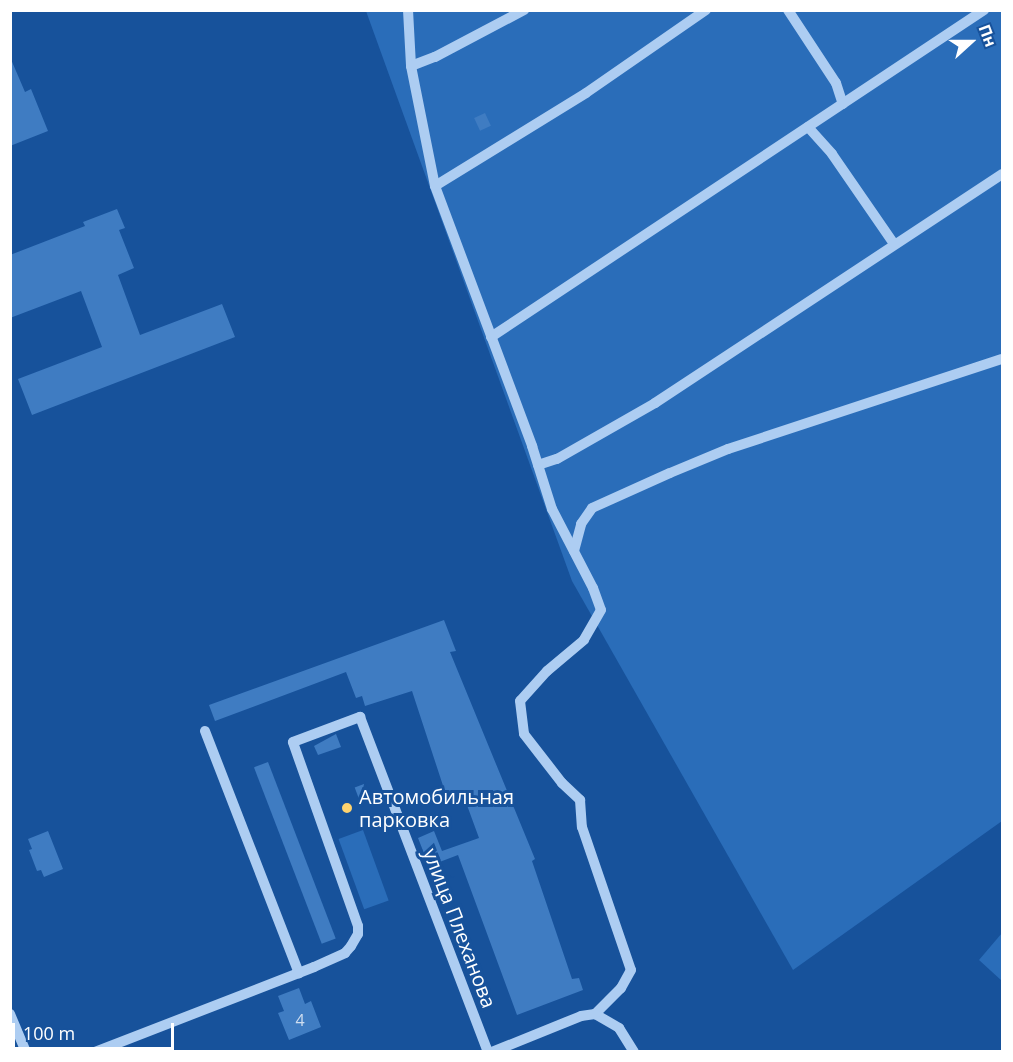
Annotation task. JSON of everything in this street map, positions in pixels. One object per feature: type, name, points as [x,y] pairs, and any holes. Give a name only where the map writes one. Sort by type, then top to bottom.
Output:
[{"type":"street","points":[[408,10],[411,66],[435,186],[538,465],[552,509],[574,550],[601,610],[584,640],[547,671],[520,701],[524,734],[562,783],[580,800],[582,827],[631,970],[621,988],[595,1014],[581,1016],[490,1052]]},
{"type":"street","points":[[411,66],[435,57],[524,10]]},
{"type":"street","points":[[435,186],[586,93],[706,10]]},
{"type":"street","points":[[788,10],[836,82],[843,104]]},
{"type":"street","points":[[491,337],[984,10]]},
{"type":"street","points":[[808,127],[832,154],[894,244]]},
{"type":"street","points":[[538,465],[557,459],[655,403],[1002,174]]},
{"type":"street","points":[[574,550],[581,524],[592,508],[670,473],[739,445],[1002,359]]},
{"type":"street","name":"улица Плеханова","points":[[299,973],[345,953],[358,934],[358,926],[293,742],[360,717],[490,1052]]},
{"type":"street","points":[[95,1052],[299,973],[205,731]]},
{"type":"street","points":[[10,1014],[26,1052]]},
{"type":"street","points":[[595,1014],[619,1028],[634,1052]]},
{"type":"shaded area","points":[[366,11],[1002,11],[1002,821],[793,970],[572,581]]},
{"type":"shaded area","points":[[363,830],[389,900],[364,909],[339,839]]},
{"type":"shaded area","points":[[1002,933],[1002,981],[979,960]]},
{"type":"building","points":[[10,57],[25,92],[31,89],[48,131],[10,146]]},
{"type":"building","points":[[485,113],[491,126],[480,131],[474,118]]},
{"type":"building","points":[[117,209],[125,228],[119,230],[134,268],[118,275],[140,335],[222,304],[235,337],[32,415],[18,379],[102,347],[81,291],[10,318],[10,255],[85,226],[83,222]]},
{"type":"building","points":[[444,620],[456,651],[450,652],[535,859],[532,861],[572,979],[579,978],[583,990],[517,1015],[458,855],[429,866],[418,838],[434,831],[442,851],[479,838],[464,797],[449,804],[412,691],[365,706],[362,696],[356,698],[346,672],[215,721],[209,705]]},
{"type":"building","points":[[336,734],[341,747],[318,755],[314,746]]},
{"type":"building","points":[[268,762],[336,938],[322,944],[254,767]]},
{"type":"building","points":[[364,784],[370,800],[361,803],[355,788]]},
{"type":"building","points":[[48,831],[63,869],[44,877],[41,870],[37,871],[29,850],[32,849],[28,839]]},
{"type":"building","points":[[299,988],[305,1004],[311,1001],[321,1027],[289,1040],[278,1013],[284,1011],[278,996]]},
{"type":"place","name":"Автомобильная парковка","points":[[347,808]]}]
